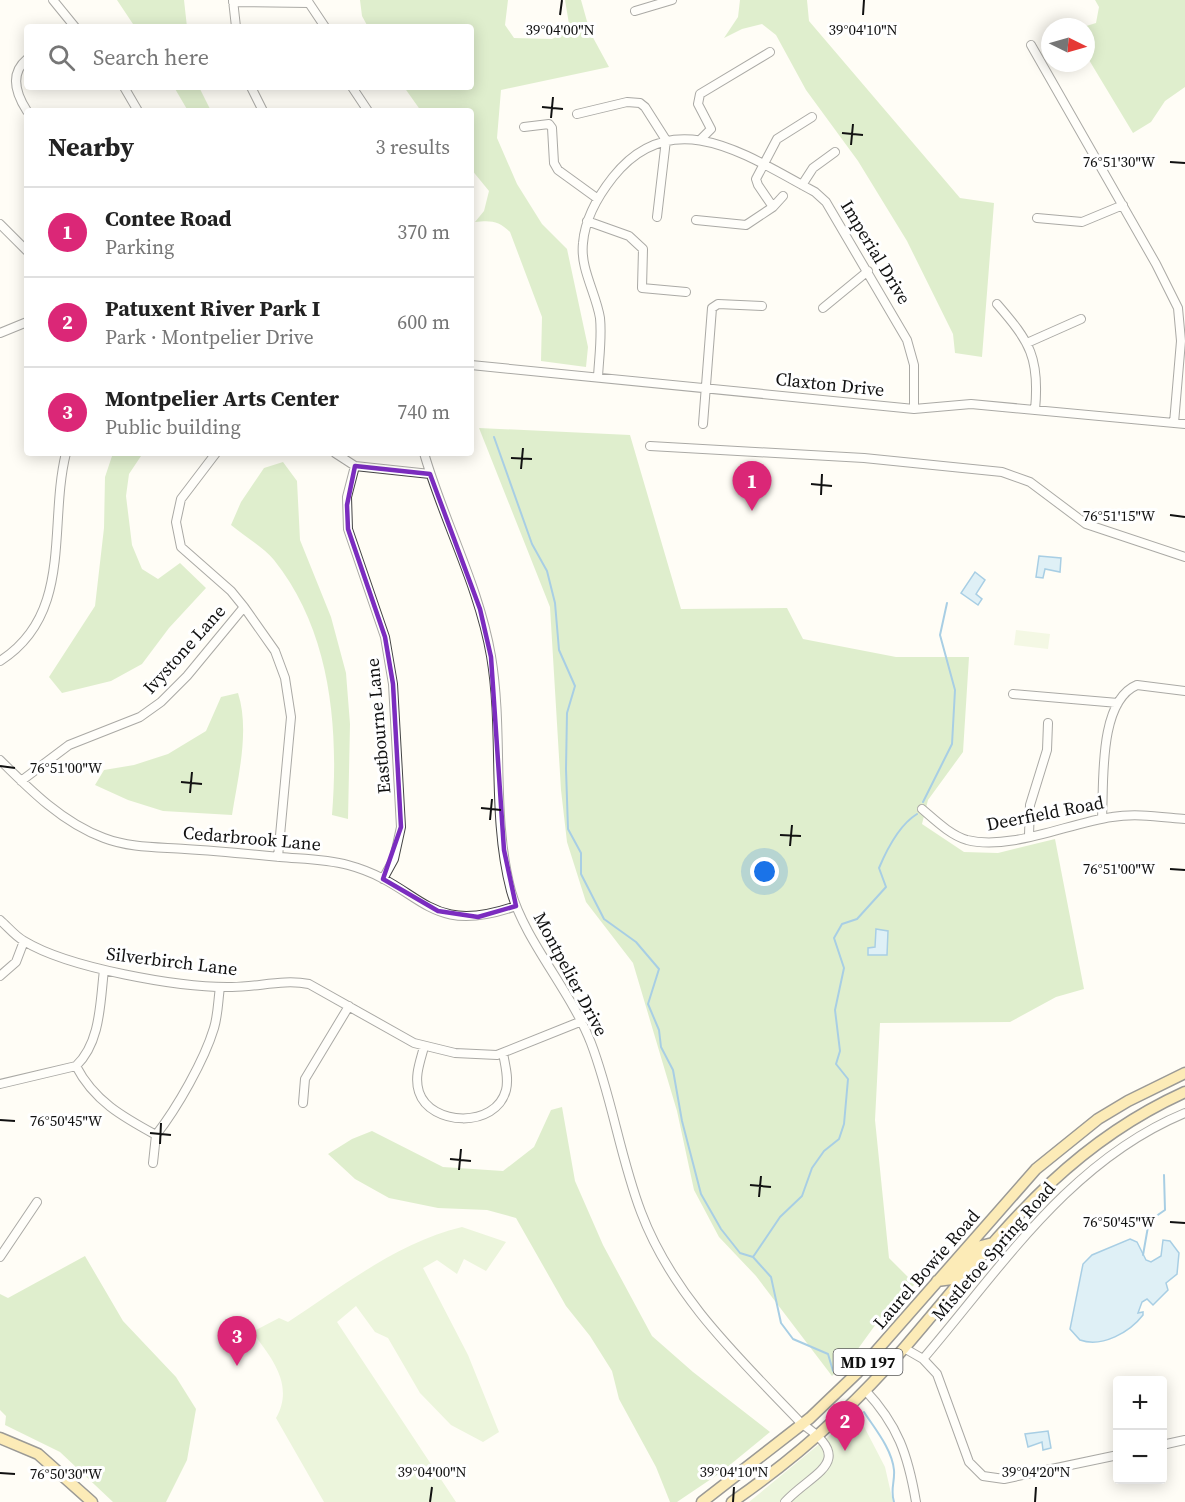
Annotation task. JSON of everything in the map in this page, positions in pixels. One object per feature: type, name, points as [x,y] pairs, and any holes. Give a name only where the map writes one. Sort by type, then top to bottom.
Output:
[{"type":"main road","name":"Laurel Bowie Road","points":[[702,1502],[802,1424],[867,1362],[1016,1190],[1074,1137],[1128,1101],[1185,1073]]},
{"type":"main road","name":"Laurel Bowie Road","points":[[732,1502],[776,1472],[865,1390],[1046,1185],[1080,1155],[1123,1124],[1185,1092]]},
{"type":"main road","points":[[937,1281],[952,1279],[981,1246],[993,1243]]},
{"type":"main road","points":[[0,1438],[38,1454],[92,1502]]},
{"type":"street","points":[[53,0],[70,24]]},
{"type":"street","points":[[635,11],[672,0]]},
{"type":"street","points":[[236,24],[233,1],[310,2],[324,24]]},
{"type":"street","points":[[1031,45],[1170,290],[1180,315],[1181,341],[1174,423]]},
{"type":"street","points":[[701,139],[711,129],[698,104],[700,94],[770,52]]},
{"type":"street","points":[[24,62],[19,68],[16,91],[25,108]]},
{"type":"street","points":[[126,90],[136,108]]},
{"type":"street","points":[[252,90],[262,108]]},
{"type":"street","points":[[354,90],[366,108]]},
{"type":"street","points":[[577,114],[627,102],[640,103],[666,140],[657,217]]},
{"type":"street","points":[[773,207],[756,183],[763,165],[777,139],[812,117]]},
{"type":"street","points":[[524,127],[549,124],[552,128],[554,163],[558,170],[598,199]]},
{"type":"street","name":"Imperial Drive","points":[[598,377],[600,320],[583,253],[587,221],[598,199],[631,158],[645,147],[666,140],[701,139],[720,145],[763,165],[802,185],[826,202],[908,340],[914,365],[914,408]]},
{"type":"street","points":[[802,185],[813,168],[836,152]]},
{"type":"street","points":[[696,220],[747,225],[773,207],[783,196]]},
{"type":"street","points":[[1037,218],[1082,222],[1123,205]]},
{"type":"street","points":[[587,221],[629,236],[642,249],[642,288],[686,292]]},
{"type":"street","points":[[0,224],[24,248]]},
{"type":"street","points":[[823,308],[868,271]]},
{"type":"street","points":[[703,424],[711,308],[718,304],[762,306]]},
{"type":"street","points":[[997,304],[1027,343],[1037,374],[1035,410]]},
{"type":"street","points":[[1027,343],[1081,319]]},
{"type":"street","points":[[0,333],[24,323]]},
{"type":"street","name":"Claxton Drive","points":[[474,365],[914,408],[971,404],[1185,424]]},
{"type":"street","points":[[650,446],[862,458],[1002,472],[1030,482],[1086,524],[1185,557]]},
{"type":"street","points":[[0,661],[27,640],[45,607],[56,553],[66,456]]},
{"type":"street","points":[[214,456],[181,499],[176,522],[181,547],[231,591],[275,651],[289,692],[291,717],[278,857]]},
{"type":"street","points":[[340,456],[355,466],[430,474]]},
{"type":"street","name":"Montpelier Drive","points":[[425,456],[477,601],[488,642],[494,673],[504,850],[516,906],[582,1021],[601,1073],[636,1198],[655,1244],[678,1284],[710,1327],[802,1424],[818,1434]]},
{"type":"street","name":"Eastbourne Lane","points":[[355,466],[347,497],[348,529],[386,637],[393,684],[401,827],[397,848],[383,879]]},
{"type":"street","name":"Ivystone Lane","points":[[21,781],[69,745],[140,717],[161,702],[187,676],[244,607]]},
{"type":"street","points":[[1102,818],[1106,736],[1118,703],[1137,685],[1185,691]]},
{"type":"street","points":[[1013,694],[1118,703]]},
{"type":"street","points":[[1029,835],[1030,805],[1047,750],[1048,723]]},
{"type":"street","name":"Cedarbrook Lane","points":[[0,760],[21,781],[74,823],[106,839],[141,846],[348,865],[383,879],[432,909],[455,916],[478,917],[516,906]]},
{"type":"street","name":"Deerfield Road","points":[[922,809],[953,833],[970,840],[995,842],[1102,818],[1134,815],[1185,819]]},
{"type":"street","name":"Silverbirch Lane","points":[[0,920],[24,941],[75,962],[104,970],[220,987],[301,982],[321,988],[348,1006],[424,1047],[469,1055],[503,1053],[582,1021]]},
{"type":"street","points":[[0,976],[16,962],[24,941]]},
{"type":"street","points":[[0,1084],[76,1066],[86,1058],[93,1041],[104,970]]},
{"type":"street","points":[[153,1163],[156,1135],[184,1091],[210,1038],[216,1020],[220,987]]},
{"type":"street","points":[[303,1103],[305,1079],[348,1006]]},
{"type":"street","points":[[424,1047],[417,1076],[421,1097],[435,1111],[468,1119],[489,1114],[502,1101],[507,1079],[503,1053]]},
{"type":"street","points":[[76,1066],[84,1080],[104,1104],[156,1135]]},
{"type":"street","name":"Mistletoe Spring Road","points":[[922,1359],[1006,1258],[1065,1193],[1094,1167],[1131,1141],[1185,1113]]},
{"type":"street","points":[[0,1257],[37,1202]]},
{"type":"street","points":[[904,1348],[922,1359],[940,1381],[969,1462],[983,1476],[1000,1479],[1113,1456]]},
{"type":"street","points":[[865,1390],[891,1420],[901,1442],[916,1502]]},
{"type":"street","points":[[785,1502],[827,1465],[827,1452],[818,1434]]},
{"type":"street","points":[[1167,1444],[1185,1440]]},
{"type":"highlighted area","points":[[355,466],[430,474],[480,609],[491,657],[504,850],[516,906],[478,917],[438,911],[383,879],[401,827],[393,684],[385,637],[348,529],[347,505]]},
{"type":"green space","points":[[117,0],[184,0],[187,24],[133,24]]},
{"type":"green space","points":[[360,0],[508,0],[505,25],[514,38],[552,39],[570,30],[565,0],[581,0],[590,32],[609,67],[501,90],[497,138],[517,184],[542,224],[567,249],[588,347],[586,367],[541,361],[542,317],[510,232],[494,222],[475,222],[484,211],[489,191],[474,173],[474,108],[419,108],[406,90],[474,90],[474,24],[366,24],[362,16]]},
{"type":"green space","points":[[740,0],[807,0],[809,21],[960,198],[994,203],[982,357],[955,353],[953,334],[907,241],[858,161],[806,90],[776,35],[762,24],[742,29],[724,38],[738,17]]},
{"type":"green space","points":[[1095,0],[1185,0],[1185,87],[1165,101],[1151,122],[1133,133],[1095,70],[1095,23],[1099,7]]},
{"type":"green space","points":[[176,90],[200,90],[210,108],[186,108]]},
{"type":"green space","points":[[479,428],[630,435],[681,609],[787,608],[803,639],[896,657],[969,657],[963,752],[928,800],[922,824],[964,852],[998,853],[1055,839],[1084,989],[1056,997],[1010,1022],[880,1023],[875,1120],[889,1258],[915,1284],[881,1317],[855,1353],[832,1376],[756,1276],[719,1237],[694,1190],[677,1111],[633,963],[586,902],[567,842],[561,790],[550,607]]},
{"type":"green space","points":[[112,456],[141,456],[129,474],[126,496],[132,545],[142,569],[158,579],[180,563],[206,588],[169,628],[142,664],[111,681],[62,693],[49,677],[95,606],[104,528],[105,477]]},
{"type":"green space","points":[[283,462],[297,481],[300,540],[331,617],[346,673],[350,724],[348,819],[332,815],[334,748],[332,715],[319,649],[308,618],[293,588],[270,555],[231,525],[241,502],[264,468]]},
{"type":"green space","points":[[1016,630],[1050,634],[1048,649],[1014,645]]},
{"type":"green space","points":[[238,693],[243,738],[232,815],[163,811],[128,800],[95,785],[104,770],[134,765],[168,754],[206,731],[221,697]]},
{"type":"green space","points":[[562,1107],[575,1181],[603,1245],[652,1336],[693,1372],[770,1432],[720,1473],[677,1502],[670,1502],[656,1467],[619,1399],[612,1371],[590,1336],[566,1306],[516,1218],[487,1210],[438,1208],[389,1198],[355,1179],[328,1154],[352,1139],[372,1131],[443,1167],[503,1171],[534,1147],[551,1110]]},
{"type":"green space","points":[[462,1227],[506,1242],[486,1271],[464,1259],[457,1274],[437,1260],[423,1268],[468,1355],[499,1432],[483,1442],[451,1425],[420,1393],[388,1338],[375,1332],[356,1306],[337,1322],[456,1502],[324,1502],[276,1418],[281,1406],[282,1383],[273,1361],[252,1332],[279,1318],[288,1322],[393,1254],[438,1234]]},
{"type":"green space","points":[[85,1256],[123,1321],[176,1377],[196,1409],[187,1460],[166,1502],[113,1502],[60,1452],[5,1425],[6,1416],[0,1410],[0,1294],[8,1298]]},
{"type":"green space","points":[[857,1413],[885,1467],[893,1502],[749,1502]]},
{"type":"water","points":[[1039,556],[1061,558],[1060,572],[1045,569],[1043,578],[1036,577]]},
{"type":"water","points":[[975,572],[985,580],[976,594],[982,599],[978,605],[961,593]]},
{"type":"water","points":[[876,929],[888,931],[887,955],[868,955],[868,948],[875,947]]},
{"type":"water","points":[[1130,1239],[1137,1242],[1146,1260],[1151,1262],[1161,1256],[1163,1240],[1170,1241],[1179,1253],[1177,1274],[1166,1283],[1168,1290],[1153,1305],[1147,1299],[1142,1302],[1138,1313],[1143,1312],[1143,1315],[1131,1327],[1106,1340],[1088,1342],[1080,1340],[1070,1329],[1083,1264],[1092,1255]]},
{"type":"water","points":[[1048,1431],[1051,1448],[1043,1450],[1042,1442],[1028,1447],[1025,1434]]},
{"type":"waterway","points":[[494,437],[532,544],[547,571],[555,603],[559,650],[575,686],[567,713],[566,769],[568,829],[581,853],[581,874],[604,919],[636,942],[659,969],[648,1004],[659,1030],[661,1047],[673,1070],[682,1121],[701,1194],[721,1229],[740,1253],[753,1257]]},
{"type":"waterway","points":[[923,802],[952,744],[955,690],[940,635],[947,603]]},
{"type":"waterway","points":[[833,1371],[828,1354],[793,1339],[781,1323],[771,1277],[753,1257],[780,1217],[802,1196],[812,1168],[824,1151],[839,1139],[844,1124],[848,1079],[836,1064],[840,1051],[835,1010],[844,968],[834,938],[842,924],[857,919],[886,887],[879,868],[899,831],[917,814]]},
{"type":"waterway","points":[[1143,1255],[1149,1221],[1165,1210],[1164,1175]]},
{"type":"waterway","points":[[864,1412],[893,1462],[894,1502]]},
{"type":"place","name":"Contee Road","points":[[752,511]]},
{"type":"place","name":"Montpelier Arts Center","points":[[237,1366]]},
{"type":"place","name":"Patuxent River Park I","points":[[845,1451]]}]
